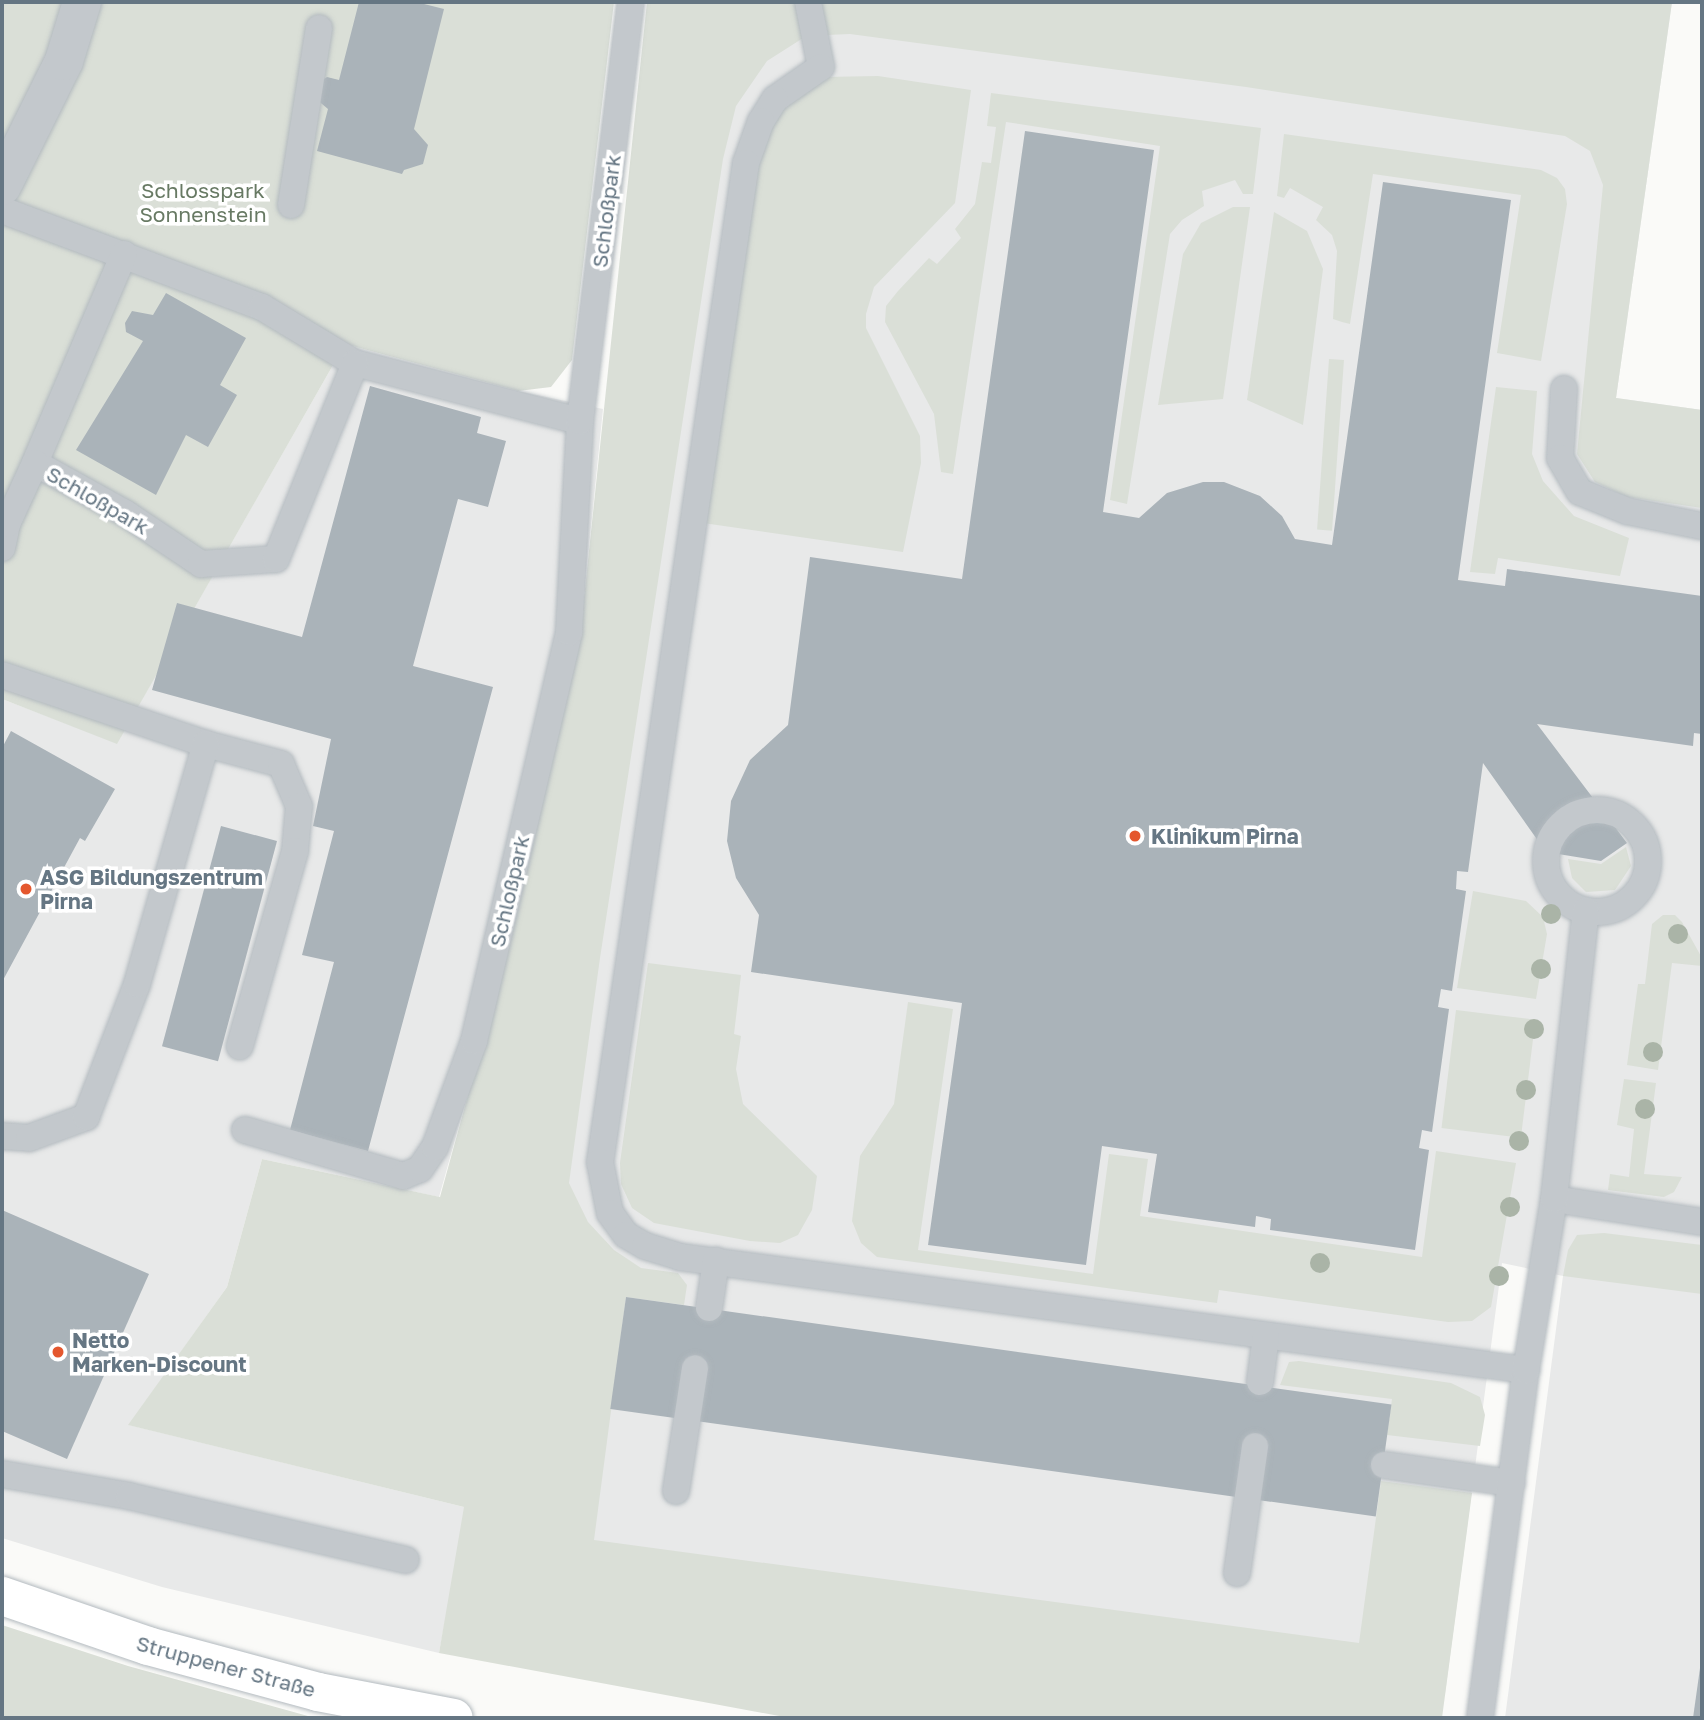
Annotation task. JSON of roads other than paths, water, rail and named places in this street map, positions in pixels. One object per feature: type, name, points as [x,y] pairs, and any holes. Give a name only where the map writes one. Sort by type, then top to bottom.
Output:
[{"type":"main road","name":"Struppener Straße","points":[[2,1596],[187,1657],[318,1692],[454,1718]]},
{"type":"street","points":[[2,186],[64,61],[82,2]]},
{"type":"lane","name":"Schloßpark","points":[[245,1130],[403,1176],[420,1169],[435,1147],[474,1041],[569,632],[580,421],[631,2]]},
{"type":"lane","points":[[808,2],[821,67],[775,99],[761,121],[746,163],[600,1163],[611,1213],[626,1234],[657,1250],[716,1261],[1525,1370]]},
{"type":"lane","points":[[291,205],[319,28]]},
{"type":"lane","points":[[2,210],[262,307],[355,363],[580,421]]},
{"type":"lane","name":"Schloßpark","points":[[2,548],[124,254]]},
{"type":"lane","name":"Schloßpark","points":[[35,463],[125,513],[201,564],[276,559],[355,363]]},
{"type":"lane","points":[[1564,389],[1560,458],[1580,492],[1627,511],[1702,526]]},
{"type":"lane","points":[[2,675],[206,744],[281,764],[299,806],[295,850],[240,1046]]},
{"type":"lane","points":[[2,1136],[29,1138],[86,1116],[137,984],[206,744]]},
{"type":"lane","points":[[1480,1718],[1525,1370],[1553,1199],[1586,911]]},
{"type":"lane","points":[[1553,1199],[1702,1222]]},
{"type":"lane","points":[[709,1308],[716,1261]]},
{"type":"lane","points":[[1259,1382],[1266,1336]]},
{"type":"lane","points":[[677,1491],[695,1368]]},
{"type":"lane","points":[[1237,1573],[1255,1446]]},
{"type":"lane","points":[[1384,1465],[1512,1483]]},
{"type":"lane","points":[[2,1474],[130,1496],[407,1560]]},
{"type":"place","name":"Klinikum Pirna","points":[[1135,836]]},
{"type":"place","name":"ASG Bildungszentrum Pirna","points":[[26,889]]},
{"type":"place","name":"Netto Marken-Discount","points":[[58,1352]]},
{"type":"park label","name":"Schlosspark Sonnenstein","points":[[203,202]]}]
